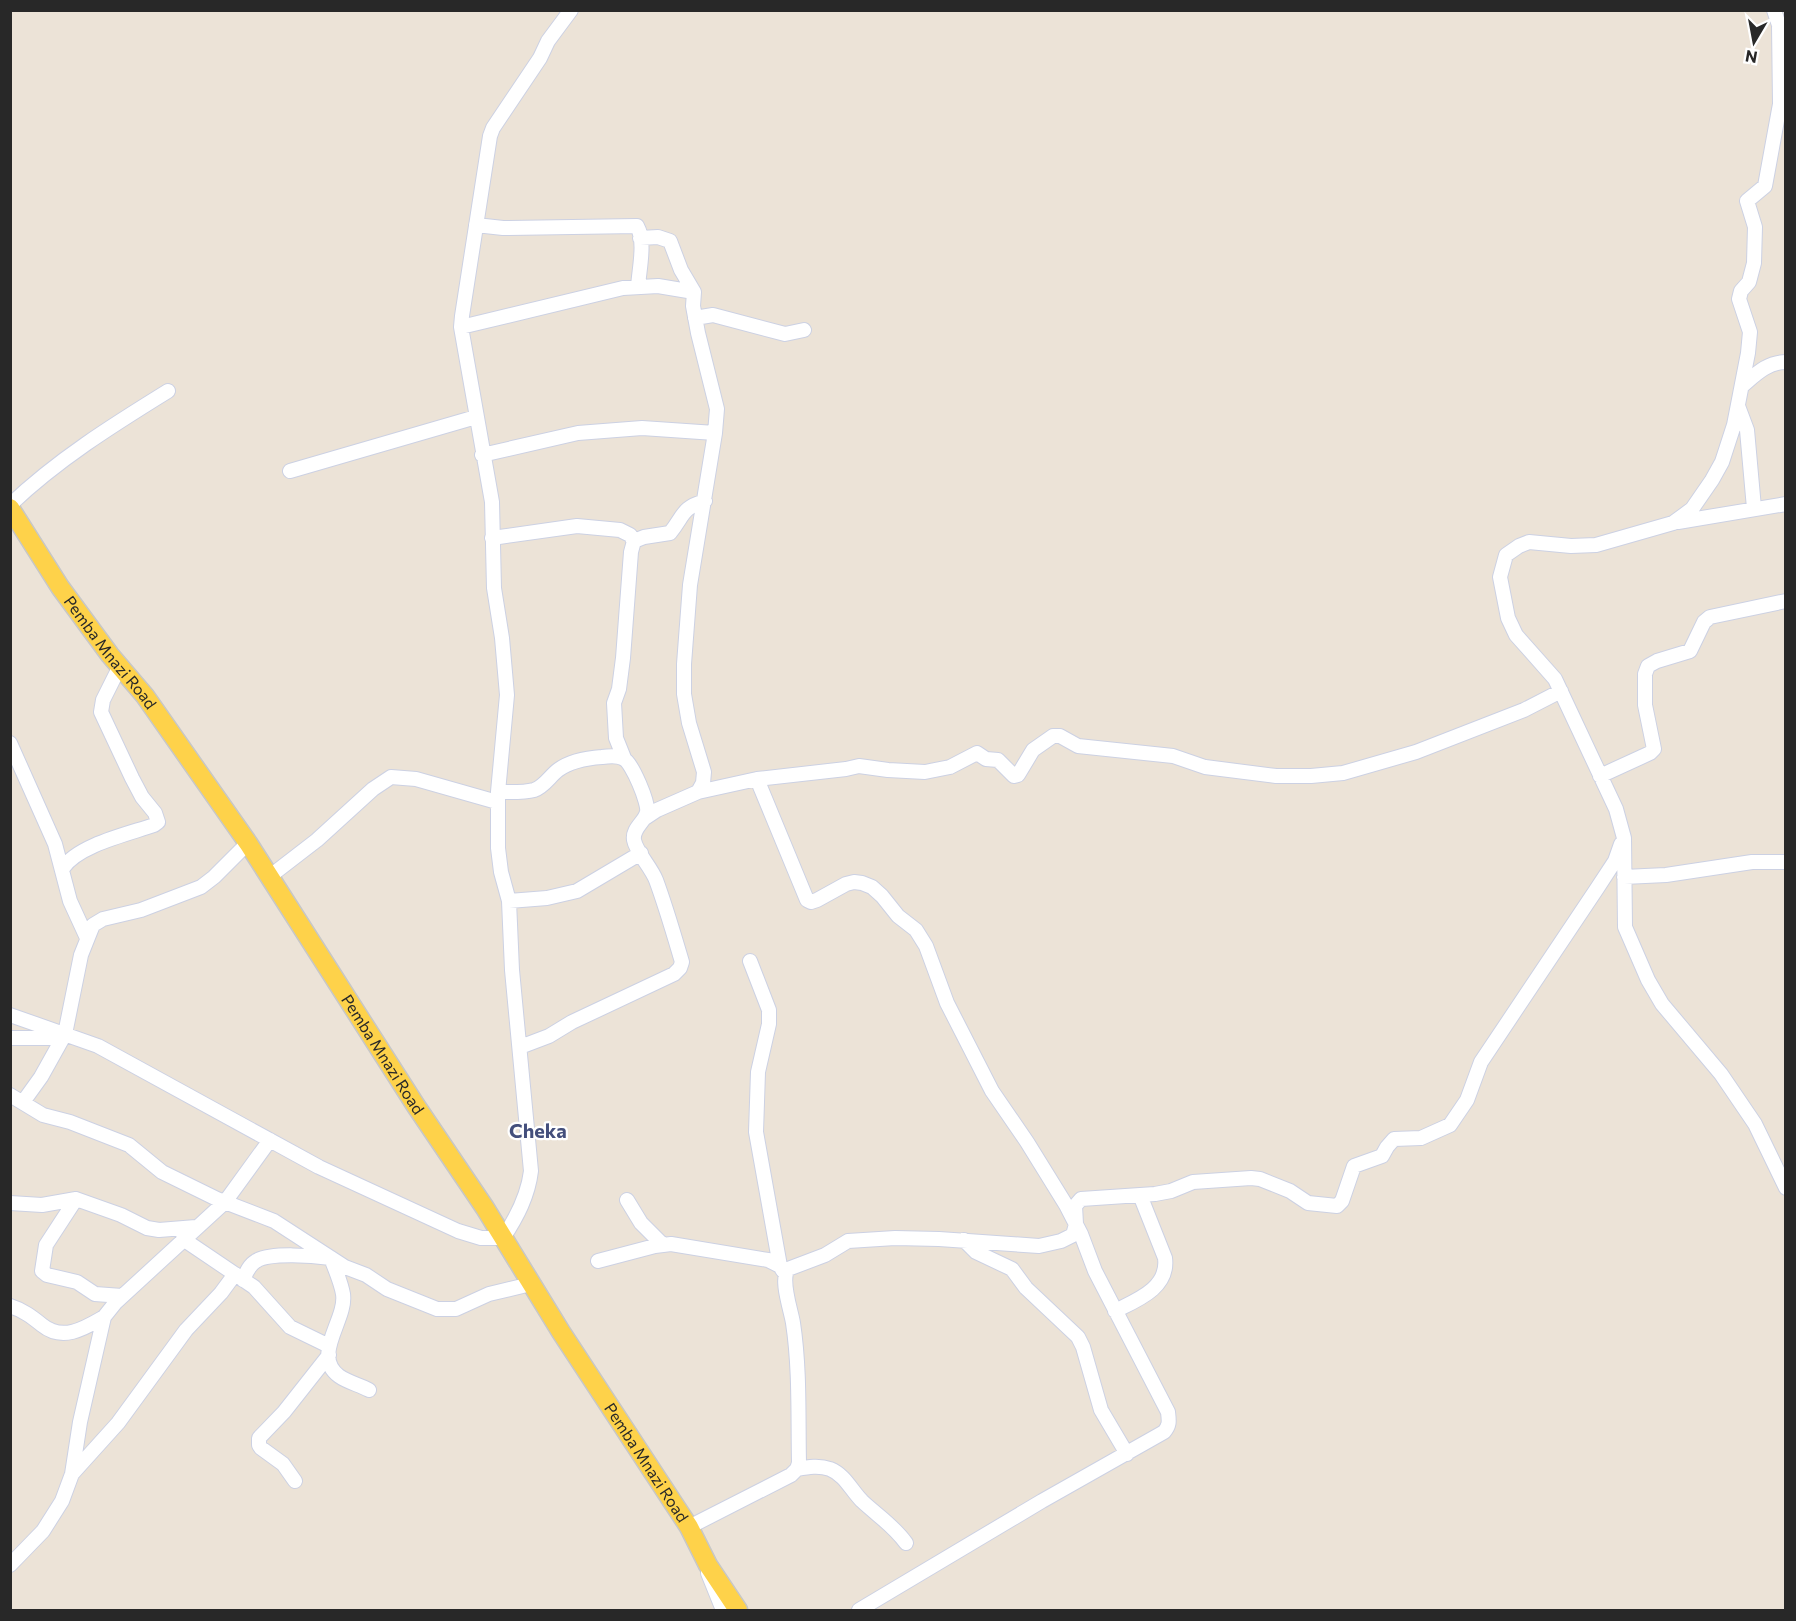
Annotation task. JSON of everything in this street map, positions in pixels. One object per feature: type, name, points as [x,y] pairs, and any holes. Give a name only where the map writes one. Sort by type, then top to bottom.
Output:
[{"type":"main road","name":"Pemba Mnazi Road","points":[[10,507],[60,586],[145,696],[248,843],[689,1527],[708,1565],[738,1611]]},
{"type":"street","points":[[10,1015],[63,1036],[98,1046],[319,1167],[458,1232],[481,1238],[503,1238],[515,1219],[524,1200],[531,1171],[512,970],[509,901],[499,860],[497,797],[507,694],[502,638],[494,588],[492,502],[461,327],[490,136],[540,58],[548,41],[571,10]]},
{"type":"street","points":[[1673,524],[1692,508],[1722,462],[1742,386],[1749,332],[1739,299],[1741,291],[1749,282],[1754,254],[1755,227],[1748,201],[1765,186],[1780,104],[1779,25],[1774,10]]},
{"type":"street","points":[[476,225],[503,228],[637,226],[640,238],[638,287]]},
{"type":"street","points":[[640,238],[658,237],[670,241],[681,270],[694,292],[695,318],[716,404],[716,433],[690,585],[684,664],[684,694],[689,723],[704,772],[703,783],[698,792]]},
{"type":"street","points":[[461,327],[602,291],[658,286],[694,292]]},
{"type":"street","points":[[695,318],[713,315],[785,334],[804,330]]},
{"type":"street","points":[[1742,386],[1763,368],[1785,362]]},
{"type":"street","points":[[10,507],[33,483],[168,391]]},
{"type":"street","points":[[1738,406],[1747,430],[1754,508]]},
{"type":"street","points":[[290,471],[476,417]]},
{"type":"street","points":[[482,454],[578,433],[642,428],[716,433]]},
{"type":"street","points":[[634,541],[670,533],[682,513],[691,505],[705,501]]},
{"type":"street","points":[[1785,504],[1673,524],[1596,545],[1524,543],[1506,555],[1500,578],[1508,618],[1516,635],[1555,679],[1616,809],[1624,838],[1625,927],[1648,980],[1662,1004],[1721,1074],[1755,1124],[1785,1188]]},
{"type":"street","points":[[492,538],[577,526],[620,530],[630,535],[634,541],[631,552],[623,658],[619,689],[614,704],[616,738],[648,811],[635,832],[634,840],[655,878],[682,962],[675,974],[572,1022],[549,1036],[520,1047]]},
{"type":"street","points":[[1600,776],[1654,749],[1644,705],[1648,666],[1690,651],[1704,622],[1710,617],[1785,601]]},
{"type":"street","points":[[63,868],[69,860],[81,852],[158,822],[155,813],[137,788],[101,712],[103,700],[120,666]]},
{"type":"street","points":[[645,818],[657,810],[698,792],[758,779],[859,766],[926,772],[950,767],[977,753],[986,759],[998,760],[1014,776],[1018,775],[1033,750],[1053,736],[1060,736],[1078,746],[1173,756],[1205,767],[1276,776],[1311,776],[1343,772],[1416,752],[1524,710],[1561,691]]},
{"type":"street","points":[[10,743],[49,830],[63,868],[69,900],[87,938]]},
{"type":"street","points":[[269,877],[317,840],[373,789],[391,777],[416,779],[497,797],[535,790],[567,764],[586,759],[615,756],[624,758]]},
{"type":"street","points":[[758,779],[807,900],[811,902],[817,900],[846,884],[862,883],[872,887],[898,916],[916,930],[926,946],[947,1002],[992,1091],[1028,1142],[1076,1224],[1095,1271],[1168,1412],[1169,1422],[1164,1432],[859,1611]]},
{"type":"street","points":[[783,1270],[825,1255],[848,1241],[896,1238],[964,1240],[1039,1246],[1071,1237],[1076,1224],[1075,1206],[1081,1199],[1171,1191],[1193,1182],[1260,1179],[1290,1191],[1308,1203],[1337,1206],[1342,1201],[1354,1166],[1382,1156],[1394,1140],[1421,1138],[1434,1130],[1447,1127],[1467,1100],[1481,1062],[1615,861],[1624,838]]},
{"type":"street","points":[[23,1102],[48,1066],[63,1036],[81,955],[93,926],[103,919],[141,910],[201,887],[248,843]]},
{"type":"street","points":[[509,901],[547,898],[577,891],[641,853]]},
{"type":"street","points":[[1624,877],[1666,875],[1752,862],[1785,862]]},
{"type":"street","points":[[750,961],[769,1010],[769,1024],[758,1072],[756,1132],[793,1324],[797,1371],[799,1463],[797,1469]]},
{"type":"street","points":[[10,1038],[63,1036]]},
{"type":"street","points":[[10,1095],[43,1114],[129,1145],[162,1172],[225,1202],[274,1221],[331,1258],[398,1294],[437,1309],[447,1311],[456,1309],[489,1294],[531,1284]]},
{"type":"street","points":[[10,1306],[61,1333],[75,1332],[104,1317],[122,1296],[225,1202],[270,1140]]},
{"type":"street","points":[[1115,1311],[1152,1291],[1164,1274],[1166,1265],[1140,1195]]},
{"type":"street","points":[[10,1203],[42,1205],[76,1198],[121,1215],[147,1228],[159,1230],[196,1227]]},
{"type":"street","points":[[76,1198],[46,1245],[42,1271],[47,1275],[77,1282],[95,1294],[122,1296]]},
{"type":"street","points":[[627,1200],[641,1223],[663,1245]]},
{"type":"street","points":[[183,1239],[262,1294],[290,1327],[329,1350]]},
{"type":"street","points":[[964,1240],[976,1252],[1012,1269],[1026,1288],[1078,1337],[1101,1410],[1126,1454]]},
{"type":"street","points":[[598,1261],[671,1244],[768,1260],[783,1270]]},
{"type":"street","points":[[72,1474],[118,1423],[186,1330],[221,1293],[251,1266],[260,1259],[306,1255],[331,1258]]},
{"type":"street","points":[[295,1481],[283,1464],[261,1448],[259,1438],[284,1412],[329,1350],[339,1321],[343,1294],[331,1258]]},
{"type":"street","points":[[10,1565],[43,1531],[62,1501],[72,1474],[80,1422],[104,1317]]},
{"type":"street","points":[[329,1350],[332,1369],[340,1378],[369,1390]]},
{"type":"street","points":[[689,1527],[771,1486],[797,1469],[823,1467],[843,1477],[860,1499],[895,1529],[906,1543]]},
{"type":"street","points":[[708,1565],[709,1577],[723,1611]]},
{"type":"district","name":"Cheka","points":[[538,1131]]}]
